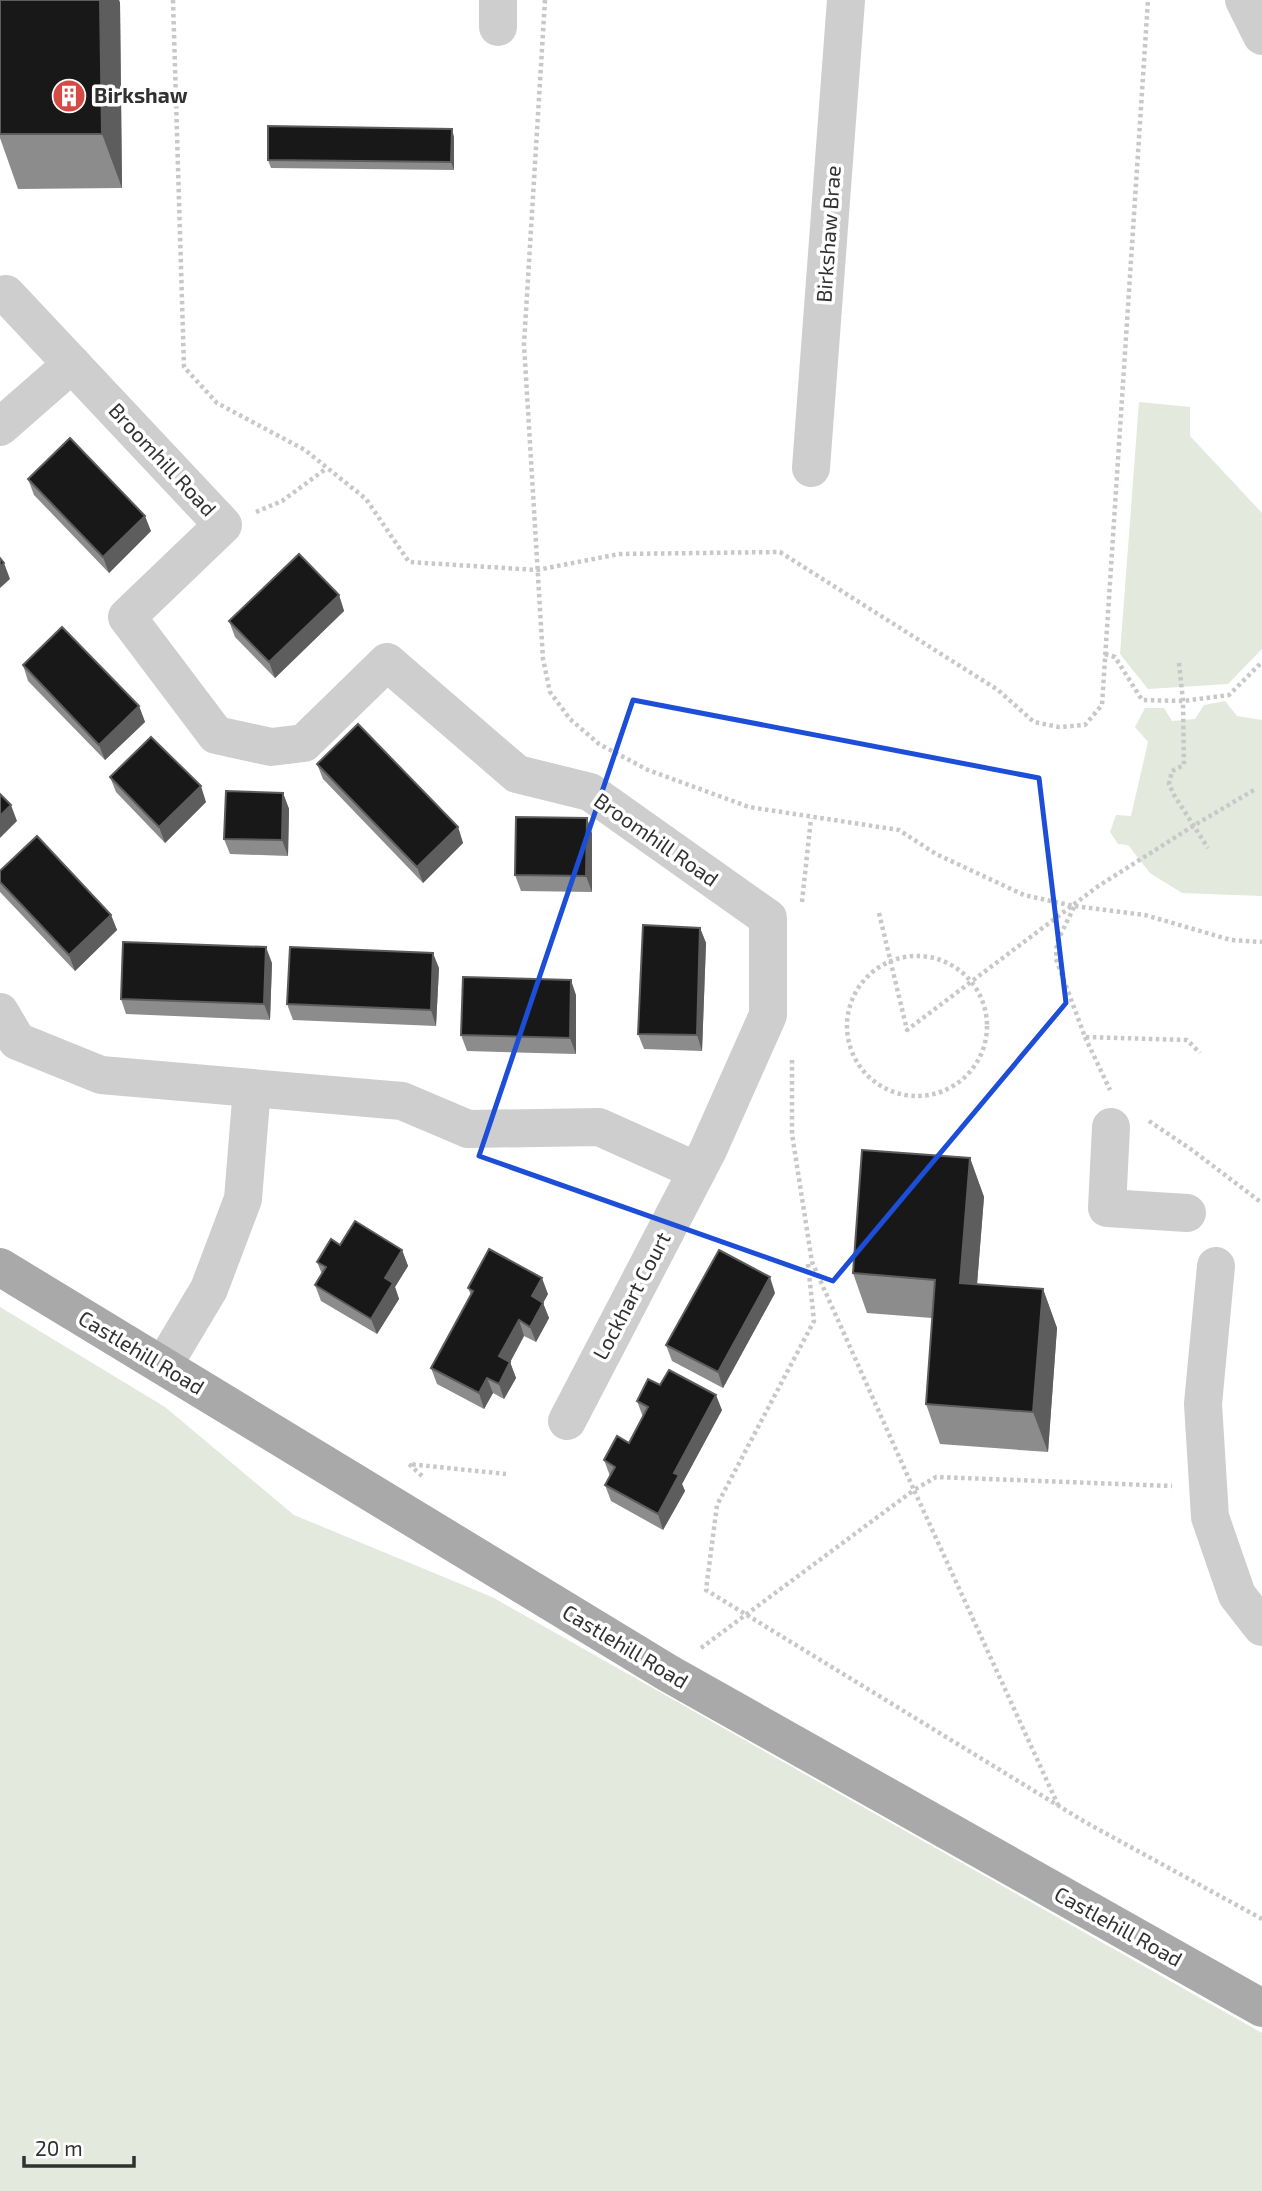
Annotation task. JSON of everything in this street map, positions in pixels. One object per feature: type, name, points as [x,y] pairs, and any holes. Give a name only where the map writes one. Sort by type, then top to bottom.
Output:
[{"type":"main road","name":"Castlehill Road","points":[[0,1267],[668,1673],[1262,2008]]},
{"type":"street","name":"Birkshaw Brae","points":[[811,468],[846,0]]},
{"type":"street","points":[[1244,0],[1262,36]]},
{"type":"street","name":"Broomhill Road","points":[[6,295],[223,525],[127,617],[216,735],[271,747],[304,743],[387,662],[517,774],[590,792],[768,918],[768,1015],[697,1171]]},
{"type":"street","points":[[0,427],[72,365]]},
{"type":"street","points":[[0,1012],[17,1041],[101,1075],[402,1101],[468,1129],[599,1127],[697,1171]]},
{"type":"street","points":[[163,1366],[209,1289],[243,1199],[252,1088]]},
{"type":"street","points":[[1124,1115],[1107,1208],[1187,1213]]},
{"type":"street","name":"Lockhart Court","points":[[567,1421],[697,1171]]},
{"type":"street","points":[[1216,1266],[1203,1404],[1210,1517],[1237,1595],[1262,1627]]},
{"type":"path","points":[[173,0],[184,367],[217,403],[305,450],[366,499],[410,562],[537,570],[619,554],[780,552],[998,690],[1034,722],[1059,727],[1085,725],[1102,705],[1148,0]]},
{"type":"path","points":[[545,0],[524,344],[543,659],[550,692],[570,719],[599,744],[648,770],[749,807],[899,830],[936,854],[1024,895],[1074,906],[1145,915],[1231,940],[1262,942]]},
{"type":"path","points":[[223,525],[282,501],[327,468]]},
{"type":"path","points":[[1105,654],[1115,657],[1142,700],[1183,701],[1229,695],[1262,662]]},
{"type":"path","points":[[1179,663],[1183,701],[1184,765],[1172,771],[1169,784],[1208,848]]},
{"type":"path","points":[[879,913],[907,1030],[1097,887],[1254,790]]},
{"type":"path","points":[[800,911],[811,818]]},
{"type":"path","points":[[1074,906],[1057,942],[1056,959],[1085,1037],[1124,1115],[1192,1150],[1262,1203]]},
{"type":"path","points":[[909,955],[929,956],[948,962],[966,974],[979,991],[986,1012],[988,1033],[982,1053],[971,1072],[955,1086],[937,1094],[899,1094],[881,1087],[866,1075],[851,1050],[846,1023],[850,1003],[859,985],[873,970],[890,960],[909,955]]},
{"type":"path","points":[[1085,1037],[1187,1040],[1200,1053]]},
{"type":"path","points":[[792,1056],[792,1134],[812,1262],[1058,1806]]},
{"type":"path","points":[[808,1264],[814,1321],[717,1505],[706,1590],[1058,1806],[1262,1919]]},
{"type":"path","points":[[428,1481],[409,1464],[506,1474]]},
{"type":"path","points":[[668,1673],[914,1490],[936,1477],[1208,1488]]},
{"type":"highlighted area","points":[[633,700],[1039,778],[1066,1003],[833,1281],[479,1156]]},
{"type":"shaded area","points":[[1139,402],[1190,407],[1190,436],[1262,513],[1262,649],[1228,684],[1148,689],[1120,654]]},
{"type":"shaded area","points":[[1225,701],[1237,716],[1262,720],[1262,896],[1182,893],[1150,873],[1128,845],[1118,844],[1110,832],[1116,815],[1131,816],[1148,742],[1135,727],[1145,708],[1164,708],[1172,721],[1195,719],[1204,705]]},
{"type":"shaded area","points":[[0,1307],[165,1407],[294,1515],[492,1597],[1262,2033],[1262,2191],[0,2191]]},
{"type":"building","points":[[0,0],[100,0],[102,134],[0,134]]},
{"type":"building","points":[[268,126],[452,129],[451,162],[268,160]]},
{"type":"building","points":[[70,438],[145,516],[103,557],[28,479]]},
{"type":"building","points":[[299,554],[339,595],[269,662],[229,621]]},
{"type":"building","points":[[62,627],[139,706],[99,745],[23,665]]},
{"type":"building","points":[[358,724],[458,827],[417,867],[317,764]]},
{"type":"building","points":[[151,737],[201,786],[159,827],[110,777]]},
{"type":"building","points":[[226,791],[283,793],[282,840],[224,839]]},
{"type":"building","points":[[0,794],[11,805],[0,816]]},
{"type":"building","points":[[516,817],[587,818],[586,876],[515,875]]},
{"type":"building","points":[[37,836],[111,915],[69,955],[0,882],[0,871]]},
{"type":"building","points":[[643,925],[700,928],[697,1035],[638,1034]]},
{"type":"building","points":[[123,942],[266,947],[264,1004],[121,999]]},
{"type":"building","points":[[290,947],[433,953],[431,1010],[287,1004]]},
{"type":"building","points":[[463,977],[571,980],[570,1038],[461,1035]]},
{"type":"building","points":[[862,1150],[970,1158],[960,1283],[1043,1289],[1033,1412],[926,1404],[935,1280],[853,1273]]},
{"type":"building","points":[[355,1221],[402,1250],[385,1278],[393,1283],[371,1319],[315,1285],[326,1267],[317,1262],[331,1239],[340,1245]]},
{"type":"building","points":[[489,1249],[542,1278],[532,1296],[543,1303],[530,1327],[519,1320],[499,1356],[510,1362],[499,1384],[487,1378],[479,1393],[431,1368],[473,1291],[468,1288]]},
{"type":"building","points":[[719,1250],[770,1277],[718,1372],[666,1345]]},
{"type":"building","points":[[669,1370],[716,1395],[674,1473],[679,1475],[658,1514],[605,1485],[615,1467],[604,1460],[617,1436],[629,1443],[648,1407],[637,1401],[648,1379],[660,1385]]},
{"type":"place","name":"Birkshaw","points":[[69,96]]}]
